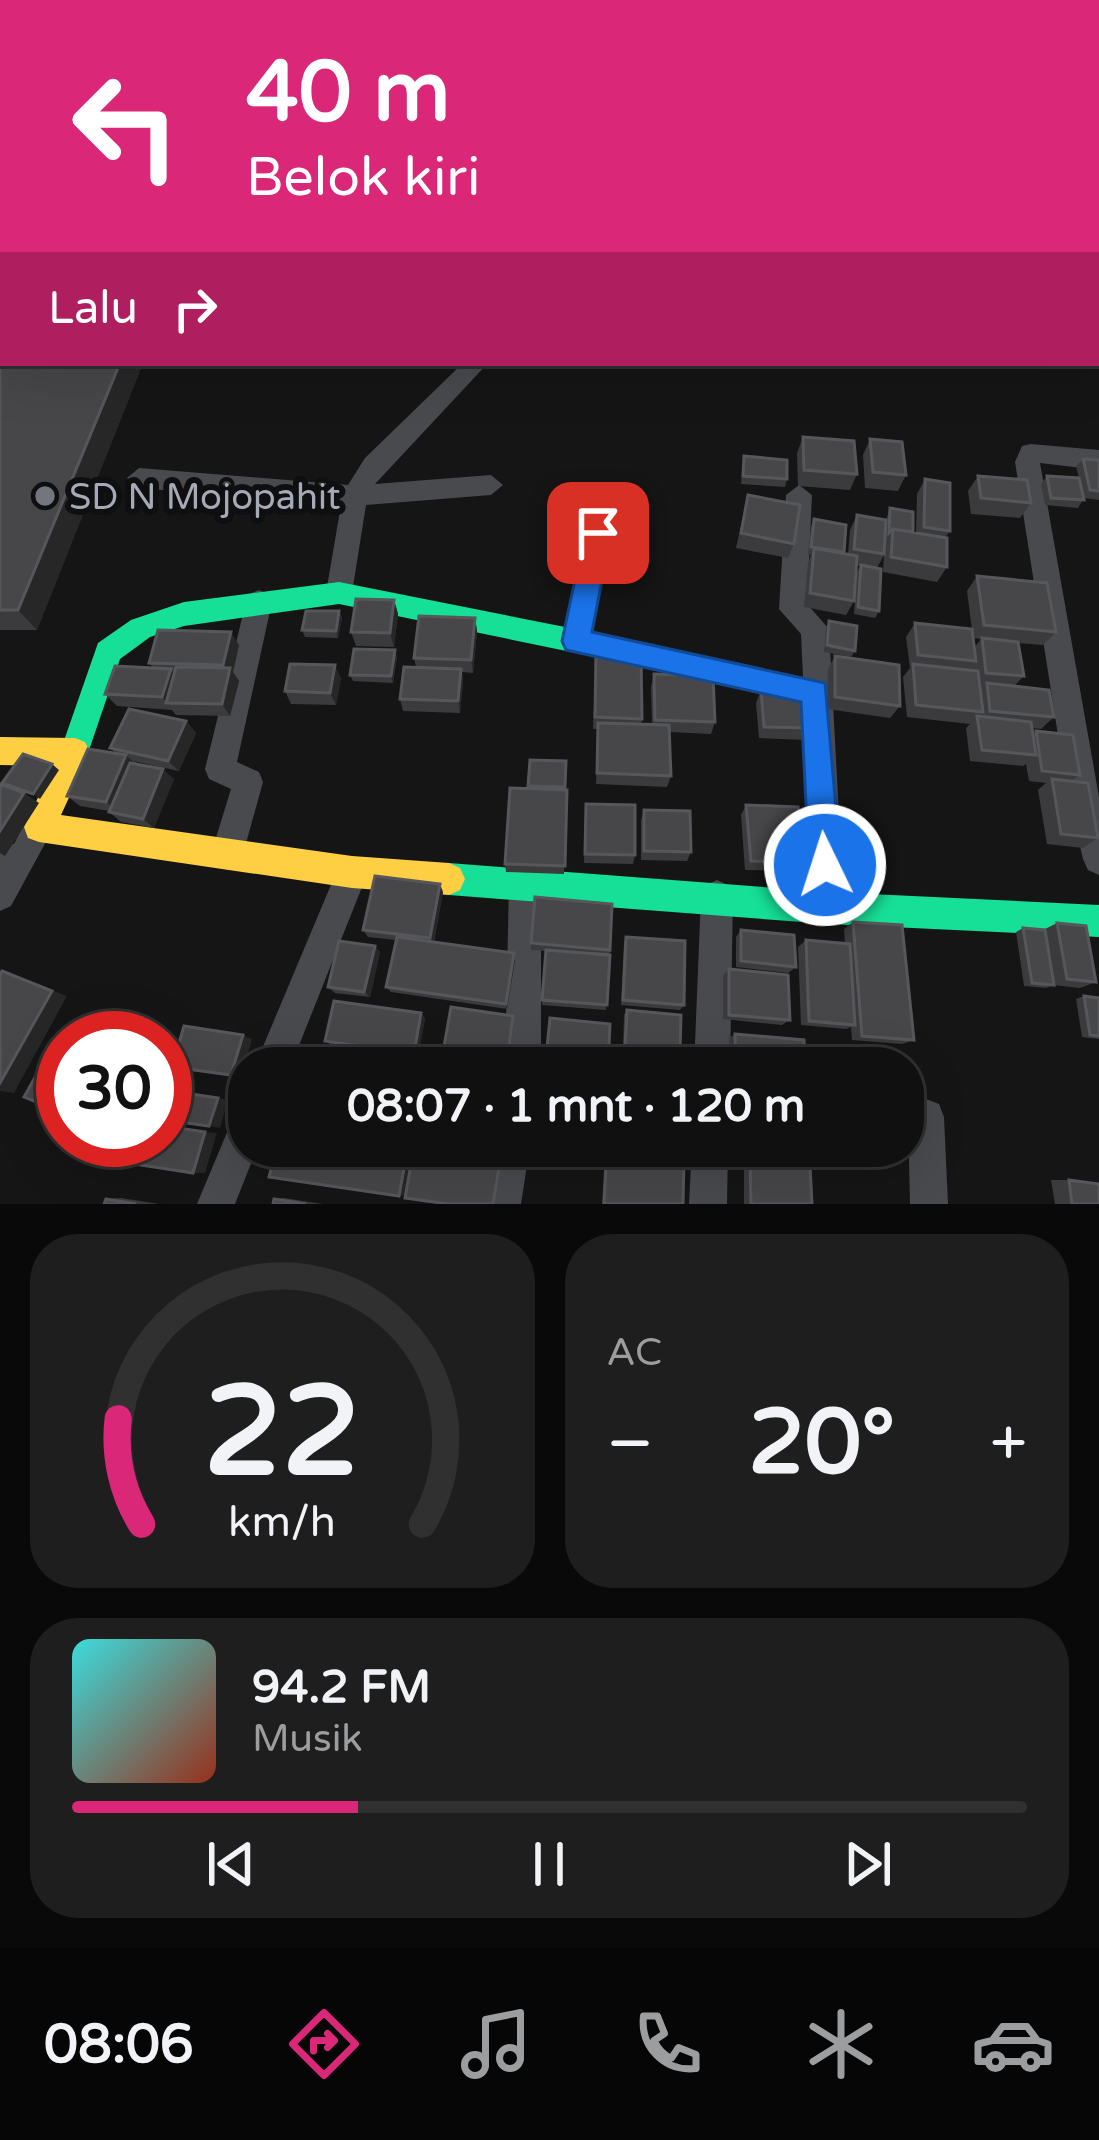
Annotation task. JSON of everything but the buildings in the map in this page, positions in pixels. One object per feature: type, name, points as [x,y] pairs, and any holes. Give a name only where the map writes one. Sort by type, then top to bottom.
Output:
[{"type":"street","points":[[339,592],[355,496],[374,465],[473,366]]},
{"type":"street","points":[[1099,460],[1031,453],[1027,461],[1090,786],[1099,859]]},
{"type":"street","points":[[139,478],[355,496],[491,485]]},
{"type":"street","points":[[799,495],[793,609],[815,629],[814,692],[828,908]]},
{"type":"street","points":[[576,641],[598,533]]},
{"type":"street","points":[[0,895],[11,859],[38,827],[75,752],[108,652],[125,636],[184,614],[339,592],[814,692]]},
{"type":"street","points":[[227,854],[248,782],[220,769],[260,602]]},
{"type":"street","points":[[0,752],[75,752]]},
{"type":"street","points":[[38,827],[352,872],[828,908],[1099,921]]},
{"type":"street","points":[[281,1047],[352,872]]},
{"type":"street","points":[[523,1047],[525,883]]},
{"type":"street","points":[[713,1047],[717,896]]},
{"type":"street","points":[[926,1117],[929,1204]]},
{"type":"street","points":[[216,1204],[231,1167]]},
{"type":"street","points":[[502,1204],[508,1167]]},
{"type":"street","points":[[708,1204],[709,1167]]},
{"type":"traffic: fast","points":[[75,752],[108,652],[141,628],[184,614],[339,593],[576,641],[598,533]]},
{"type":"traffic: fast","points":[[449,879],[828,908],[1099,921]]},
{"type":"traffic: slow","points":[[0,751],[75,752],[39,827],[352,872],[449,879]]},
{"type":"place","name":"SD N Mojopahit","points":[[45,496]]},
{"type":"route","points":[[598,533],[576,641],[736,679],[814,692],[825,865]]}]
